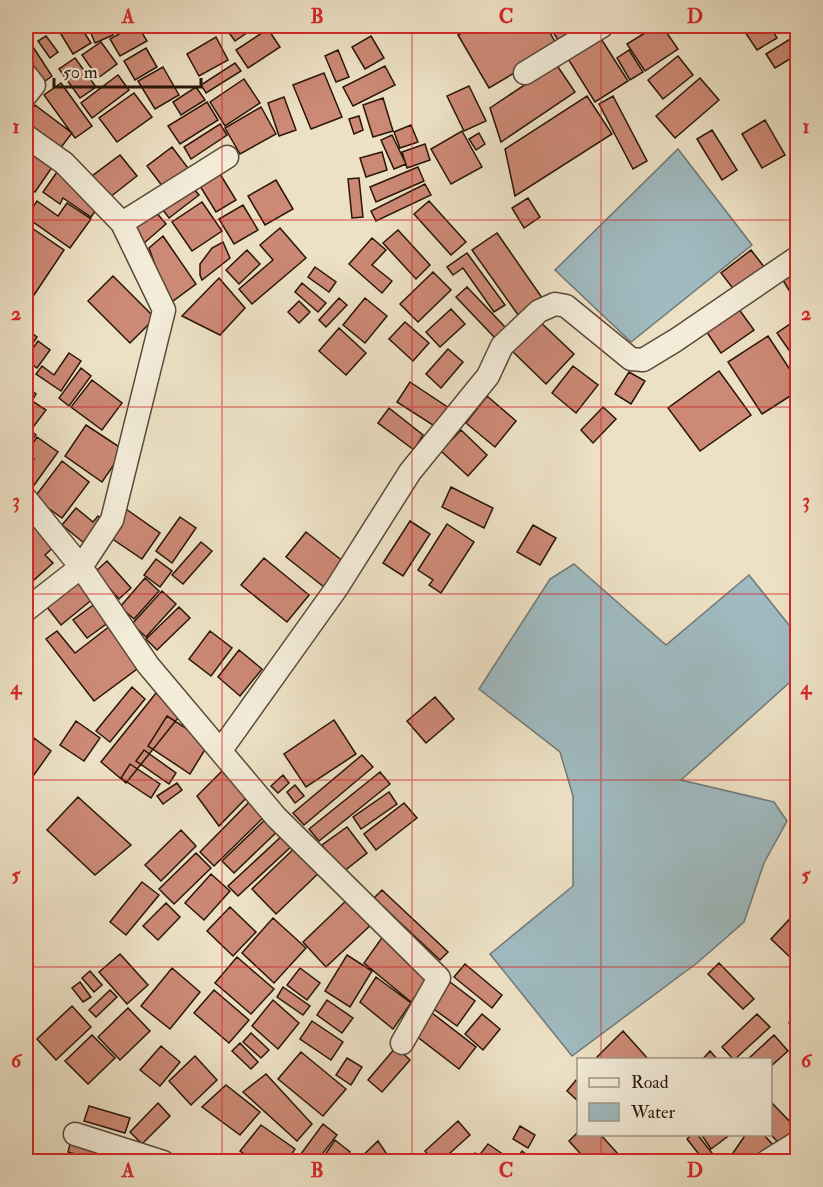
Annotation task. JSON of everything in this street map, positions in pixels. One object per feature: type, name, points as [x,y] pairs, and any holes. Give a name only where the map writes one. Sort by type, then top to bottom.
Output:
[{"type":"street","points":[[525,74],[602,26]]},
{"type":"street","points":[[26,75],[34,85],[26,95]]},
{"type":"street","points":[[26,136],[64,163],[122,223],[164,310],[112,520],[81,567],[26,610]]},
{"type":"street","points":[[122,223],[227,157]]},
{"type":"street","points":[[220,750],[336,589],[410,472],[488,376],[502,346],[539,311],[555,304],[566,306],[632,359],[643,360],[798,257]]},
{"type":"street","points":[[26,499],[81,567],[148,665],[276,817],[439,978],[402,1042]]},
{"type":"street","points":[[75,1134],[163,1161]]},
{"type":"street","points":[[766,1161],[798,1142]]},
{"type":"water","points":[[678,149],[752,245],[631,342],[555,270]]},
{"type":"water","points":[[574,564],[666,645],[749,575],[797,635],[798,675],[681,780],[774,802],[787,821],[764,863],[744,922],[697,963],[572,1056],[490,954],[573,886],[573,796],[560,752],[479,689],[550,579]]},
{"type":"building","points":[[56,26],[80,26],[91,43],[73,54]]},
{"type":"building","points":[[88,26],[110,26],[113,35],[95,43]]},
{"type":"building","points":[[133,26],[138,26],[147,41],[120,56],[110,39]]},
{"type":"building","points":[[224,26],[257,26],[235,41]]},
{"type":"building","points":[[474,26],[546,26],[558,47],[489,88],[458,35]]},
{"type":"building","points":[[549,26],[588,26],[560,43]]},
{"type":"building","points":[[656,26],[662,26],[678,49],[645,71],[627,44]]},
{"type":"building","points":[[741,26],[770,26],[777,38],[757,50]]},
{"type":"building","points":[[268,29],[280,47],[248,68],[236,50]]},
{"type":"building","points":[[598,34],[628,81],[595,102],[565,54]]},
{"type":"building","points":[[46,36],[58,52],[50,58],[38,41]]},
{"type":"building","points":[[371,36],[384,58],[365,69],[352,47]]},
{"type":"building","points":[[795,36],[798,40],[798,54],[775,68],[766,54]]},
{"type":"building","points":[[216,37],[228,60],[199,76],[187,54]]},
{"type":"building","points":[[101,42],[117,64],[98,78],[82,55]]},
{"type":"building","points":[[33,47],[52,76],[41,84],[26,61],[26,52]]},
{"type":"building","points":[[146,48],[157,67],[135,80],[124,61]]},
{"type":"building","points":[[338,50],[349,77],[336,82],[325,56]]},
{"type":"building","points":[[629,50],[643,72],[630,80],[617,58]]},
{"type":"building","points":[[678,56],[693,75],[663,99],[648,80]]},
{"type":"building","points":[[75,58],[96,87],[80,98],[59,69]]},
{"type":"building","points":[[235,63],[241,71],[206,93],[201,85]]},
{"type":"building","points":[[556,64],[575,92],[501,142],[490,108]]},
{"type":"building","points":[[385,66],[395,85],[353,106],[343,87]]},
{"type":"building","points":[[163,67],[179,95],[155,109],[138,81]]},
{"type":"building","points":[[324,73],[342,117],[311,129],[293,85]]},
{"type":"building","points":[[118,75],[129,90],[92,118],[81,103]]},
{"type":"building","points":[[700,78],[719,100],[675,138],[656,116]]},
{"type":"building","points":[[244,79],[260,103],[225,126],[210,102]]},
{"type":"building","points":[[61,83],[92,126],[75,138],[44,95]]},
{"type":"building","points":[[469,86],[486,121],[464,131],[447,96]]},
{"type":"building","points":[[196,87],[205,100],[181,115],[173,102]]},
{"type":"building","points":[[134,93],[152,117],[117,142],[99,118]]},
{"type":"building","points":[[587,96],[612,134],[515,196],[505,149]]},
{"type":"building","points":[[613,96],[647,161],[633,169],[599,104]]},
{"type":"building","points":[[284,97],[296,130],[279,136],[268,103]]},
{"type":"building","points":[[383,98],[393,131],[373,137],[363,105]]},
{"type":"building","points":[[207,102],[218,120],[180,144],[168,126]]},
{"type":"building","points":[[35,105],[72,133],[56,154],[26,131],[26,117]]},
{"type":"building","points":[[261,107],[276,134],[240,154],[225,128]]},
{"type":"building","points":[[359,116],[363,130],[354,134],[349,119]]},
{"type":"building","points":[[765,120],[785,155],[762,168],[742,134]]},
{"type":"building","points":[[220,124],[227,135],[191,159],[184,147]]},
{"type":"building","points":[[411,125],[418,142],[400,148],[394,132]]},
{"type":"building","points":[[712,130],[737,170],[722,180],[697,139]]},
{"type":"building","points":[[462,131],[482,167],[451,184],[431,149]]},
{"type":"building","points":[[479,133],[485,144],[476,150],[469,139]]},
{"type":"building","points":[[392,135],[406,164],[394,169],[381,140]]},
{"type":"building","points":[[26,143],[55,163],[35,192],[26,186]]},
{"type":"building","points":[[425,144],[430,160],[407,168],[402,152]]},
{"type":"building","points":[[172,147],[191,172],[166,191],[147,166]]},
{"type":"building","points":[[382,152],[387,170],[366,177],[360,158]]},
{"type":"building","points":[[120,155],[137,176],[105,201],[88,179]]},
{"type":"building","points":[[62,165],[101,203],[91,217],[63,198],[60,204],[43,192]]},
{"type":"building","points":[[418,167],[424,181],[376,202],[370,187]]},
{"type":"building","points":[[220,174],[236,200],[216,212],[200,186]]},
{"type":"building","points":[[359,178],[363,217],[352,218],[348,179]]},
{"type":"building","points":[[276,180],[293,209],[265,225],[248,196]]},
{"type":"building","points":[[189,183],[199,195],[169,218],[159,205]]},
{"type":"building","points":[[425,184],[431,195],[376,221],[371,211]]},
{"type":"building","points":[[528,198],[540,217],[524,228],[512,208]]},
{"type":"building","points":[[37,201],[58,216],[67,203],[91,219],[70,248],[26,217]]},
{"type":"building","points":[[429,201],[466,242],[451,255],[414,214]]},
{"type":"building","points":[[202,202],[222,231],[192,251],[172,222]]},
{"type":"building","points":[[243,205],[258,230],[234,244],[219,219]]},
{"type":"building","points":[[155,211],[166,224],[143,244],[132,230]]},
{"type":"building","points":[[26,224],[64,250],[30,301],[26,297]]},
{"type":"building","points":[[280,228],[306,258],[252,304],[239,289],[273,260],[260,245]]},
{"type":"building","points":[[398,230],[430,265],[416,279],[383,243]]},
{"type":"building","points":[[497,233],[545,302],[521,319],[472,250]]},
{"type":"building","points":[[163,236],[196,284],[169,304],[149,248]]},
{"type":"building","points":[[372,238],[386,250],[372,265],[392,281],[382,293],[349,264]]},
{"type":"building","points":[[223,242],[230,258],[202,280],[200,264],[212,248]]},
{"type":"building","points":[[247,250],[260,264],[239,284],[226,270]]},
{"type":"building","points":[[751,250],[768,272],[738,295],[721,273]]},
{"type":"building","points":[[467,253],[505,305],[494,312],[463,268],[453,275],[447,267]]},
{"type":"building","points":[[798,260],[798,305],[778,272]]},
{"type":"building","points":[[315,267],[336,282],[329,292],[308,277]]},
{"type":"building","points":[[433,272],[451,290],[418,322],[400,304]]},
{"type":"building","points":[[113,276],[155,318],[130,343],[88,301]]},
{"type":"building","points":[[219,278],[245,308],[220,335],[182,316]]},
{"type":"building","points":[[302,283],[326,303],[318,312],[295,292]]},
{"type":"building","points":[[467,287],[506,328],[495,338],[456,297]]},
{"type":"building","points":[[339,298],[347,305],[326,327],[319,320]]},
{"type":"building","points":[[365,298],[387,316],[365,343],[343,325]]},
{"type":"building","points":[[299,301],[310,312],[299,323],[288,312]]},
{"type":"building","points":[[738,308],[754,330],[721,353],[706,331]]},
{"type":"building","points":[[451,309],[465,324],[440,347],[426,332]]},
{"type":"building","points":[[535,317],[574,354],[546,384],[507,346]]},
{"type":"building","points":[[405,322],[429,343],[413,361],[389,339]]},
{"type":"building","points":[[790,324],[798,334],[798,363],[777,333]]},
{"type":"building","points":[[339,328],[366,353],[346,375],[319,351]]},
{"type":"building","points":[[26,329],[37,337],[26,354]]},
{"type":"building","points":[[768,336],[798,382],[798,391],[762,414],[728,362]]},
{"type":"building","points":[[38,341],[50,350],[37,368],[26,358]]},
{"type":"building","points":[[448,349],[463,362],[441,388],[426,374]]},
{"type":"building","points":[[69,353],[81,361],[61,391],[36,374],[42,366],[54,375]]},
{"type":"building","points":[[573,366],[598,385],[576,413],[552,393]]},
{"type":"building","points":[[81,368],[91,376],[69,406],[59,398]]},
{"type":"building","points":[[719,371],[751,415],[700,451],[668,408]]},
{"type":"building","points":[[629,372],[645,381],[631,404],[615,394]]},
{"type":"building","points":[[92,380],[122,403],[102,430],[71,407]]},
{"type":"building","points":[[410,382],[452,410],[439,429],[397,402]]},
{"type":"building","points":[[26,386],[36,394],[32,401],[46,410],[34,426],[26,420]]},
{"type":"building","points":[[487,396],[516,421],[495,447],[466,423]]},
{"type":"building","points":[[603,407],[616,419],[593,443],[581,430]]},
{"type":"building","points":[[389,408],[423,435],[414,450],[378,423]]},
{"type":"building","points":[[86,425],[124,450],[102,482],[65,456]]},
{"type":"building","points":[[26,427],[36,435],[26,448]]},
{"type":"building","points":[[461,430],[487,455],[468,476],[441,451]]},
{"type":"building","points":[[37,437],[58,452],[32,488],[26,482],[26,471],[34,459],[26,453]]},
{"type":"building","points":[[62,461],[89,482],[62,518],[34,498]]},
{"type":"building","points":[[451,487],[493,508],[484,528],[442,507]]},
{"type":"building","points":[[76,508],[93,522],[98,516],[108,524],[89,547],[62,525]]},
{"type":"building","points":[[126,509],[160,533],[142,559],[111,538]]},
{"type":"building","points":[[33,516],[60,541],[45,555],[53,563],[26,587],[26,523]]},
{"type":"building","points":[[180,517],[196,528],[172,563],[156,551]]},
{"type":"building","points":[[410,521],[430,534],[403,576],[383,563]]},
{"type":"building","points":[[447,524],[474,542],[441,593],[429,585],[433,580],[418,570]]},
{"type":"building","points":[[533,525],[556,538],[540,565],[517,552]]},
{"type":"building","points":[[306,532],[344,562],[324,587],[286,557]]},
{"type":"building","points":[[201,542],[212,551],[183,584],[172,575]]},
{"type":"building","points":[[264,558],[309,595],[287,622],[241,585]]},
{"type":"building","points":[[156,559],[172,571],[160,587],[144,575]]},
{"type":"building","points":[[107,561],[131,588],[119,599],[95,572]]},
{"type":"building","points":[[76,575],[94,598],[61,625],[43,602]]},
{"type":"building","points":[[145,578],[159,591],[134,619],[120,607]]},
{"type":"building","points":[[162,591],[176,604],[146,637],[132,624]]},
{"type":"building","points":[[96,603],[109,622],[87,638],[73,620]]},
{"type":"building","points":[[179,607],[190,618],[157,650],[146,639]]},
{"type":"building","points":[[110,626],[141,666],[94,701],[46,639],[57,631],[75,653]]},
{"type":"building","points":[[210,631],[232,648],[211,676],[189,659]]},
{"type":"building","points":[[239,650],[262,669],[240,696],[218,677]]},
{"type":"building","points":[[132,687],[145,699],[110,742],[96,731]]},
{"type":"building","points":[[156,693],[182,713],[126,783],[101,762]]},
{"type":"building","points":[[435,697],[454,719],[426,743],[407,721]]},
{"type":"building","points":[[167,716],[209,743],[190,774],[148,746]]},
{"type":"building","points":[[334,720],[356,754],[306,787],[284,754]]},
{"type":"building","points":[[76,721],[100,738],[84,761],[60,745]]},
{"type":"building","points":[[34,738],[51,751],[31,779],[26,775],[26,749]]},
{"type":"building","points":[[144,750],[176,773],[169,784],[136,761]]},
{"type":"building","points":[[362,755],[373,767],[304,825],[293,813]]},
{"type":"building","points":[[130,764],[160,784],[151,798],[121,778]]},
{"type":"building","points":[[224,769],[250,794],[219,826],[197,796]]},
{"type":"building","points":[[380,772],[390,784],[319,841],[309,829]]},
{"type":"building","points":[[283,775],[289,783],[278,793],[271,786]]},
{"type":"building","points":[[177,783],[182,790],[163,804],[157,796]]},
{"type":"building","points":[[295,785],[304,796],[295,803],[287,792]]},
{"type":"building","points":[[389,792],[397,804],[361,829],[353,817]]},
{"type":"building","points":[[255,796],[270,811],[214,866],[200,852]]},
{"type":"building","points":[[78,797],[131,845],[95,875],[47,830]]},
{"type":"building","points":[[404,803],[417,818],[376,850],[364,834]]},
{"type":"building","points":[[271,814],[283,826],[234,873],[222,861]]},
{"type":"building","points":[[347,827],[367,853],[343,872],[322,845]]},
{"type":"building","points":[[181,830],[196,846],[161,881],[145,865]]},
{"type":"building","points":[[284,834],[294,844],[238,896],[228,886]]},
{"type":"building","points":[[301,842],[325,867],[276,914],[252,889]]},
{"type":"building","points":[[196,853],[211,868],[174,904],[159,889]]},
{"type":"building","points":[[211,874],[230,891],[204,920],[185,903]]},
{"type":"building","points":[[142,882],[159,895],[126,935],[110,922]]},
{"type":"building","points":[[382,890],[448,952],[440,960],[374,898]]},
{"type":"building","points":[[350,897],[374,922],[326,967],[303,942]]},
{"type":"building","points":[[166,903],[180,917],[158,940],[143,926]]},
{"type":"building","points":[[230,907],[256,932],[233,956],[207,931]]},
{"type":"building","points":[[798,910],[798,954],[792,959],[771,939]]},
{"type":"building","points":[[273,918],[306,948],[274,983],[242,953]]},
{"type":"building","points":[[386,932],[433,974],[411,1002],[364,963]]},
{"type":"building","points":[[120,954],[148,985],[127,1004],[99,972]]},
{"type":"building","points":[[347,955],[372,971],[350,1007],[325,991]]},
{"type":"building","points":[[237,957],[274,989],[251,1014],[215,983]]},
{"type":"building","points":[[798,958],[798,975],[790,962]]},
{"type":"building","points":[[719,963],[754,999],[743,1009],[708,974]]},
{"type":"building","points":[[465,964],[502,995],[492,1008],[454,977]]},
{"type":"building","points":[[172,968],[200,992],[170,1029],[141,1006]]},
{"type":"building","points":[[300,968],[320,983],[307,1000],[287,985]]},
{"type":"building","points":[[90,971],[102,985],[94,992],[82,978]]},
{"type":"building","points":[[376,977],[411,1003],[393,1029],[360,1002]]},
{"type":"building","points":[[80,982],[91,997],[83,1002],[72,988]]},
{"type":"building","points":[[450,982],[475,1001],[457,1026],[431,1007]]},
{"type":"building","points":[[283,987],[310,1006],[303,1015],[277,997]]},
{"type":"building","points":[[110,990],[117,997],[96,1017],[89,1010]]},
{"type":"building","points":[[214,990],[249,1020],[229,1043],[194,1013]]},
{"type":"building","points":[[273,1000],[299,1023],[278,1049],[252,1026]]},
{"type":"building","points":[[327,1000],[353,1018],[342,1033],[317,1015]]},
{"type":"building","points":[[72,1006],[91,1027],[56,1060],[37,1039]]},
{"type":"building","points":[[128,1008],[150,1031],[120,1060],[98,1037]]},
{"type":"building","points":[[432,1013],[476,1047],[459,1069],[415,1035]]},
{"type":"building","points":[[482,1014],[500,1029],[483,1050],[465,1034]]},
{"type":"building","points":[[757,1014],[770,1027],[736,1058],[732,1058],[722,1047]]},
{"type":"building","points":[[798,1017],[798,1035],[789,1023]]},
{"type":"building","points":[[312,1021],[343,1042],[331,1060],[300,1039]]},
{"type":"building","points":[[623,1031],[647,1058],[598,1058]]},
{"type":"building","points":[[251,1033],[269,1050],[261,1058],[243,1042]]},
{"type":"building","points":[[92,1035],[115,1058],[88,1084],[65,1061]]},
{"type":"building","points":[[774,1035],[788,1051],[772,1065],[772,1058],[749,1058]]},
{"type":"building","points":[[240,1043],[258,1062],[251,1069],[232,1051]]},
{"type":"building","points":[[161,1046],[180,1062],[160,1086],[140,1070]]},
{"type":"building","points":[[396,1047],[410,1060],[382,1092],[368,1080]]},
{"type":"building","points":[[710,1051],[716,1058],[704,1058]]},
{"type":"building","points":[[301,1052],[346,1089],[323,1116],[278,1079]]},
{"type":"building","points":[[195,1056],[217,1080],[191,1105],[169,1081]]},
{"type":"building","points":[[347,1058],[362,1067],[351,1085],[336,1075]]},
{"type":"building","points":[[266,1074],[312,1124],[297,1141],[243,1092]]},
{"type":"building","points":[[576,1080],[577,1100],[567,1091]]},
{"type":"building","points":[[226,1085],[260,1112],[240,1135],[202,1107]]},
{"type":"building","points":[[158,1103],[170,1116],[142,1144],[130,1132]]},
{"type":"building","points":[[772,1103],[796,1128],[779,1143],[772,1136]]},
{"type":"building","points":[[89,1106],[130,1118],[125,1133],[84,1121]]},
{"type":"building","points":[[458,1121],[470,1135],[440,1162],[434,1162],[425,1151]]},
{"type":"building","points":[[323,1124],[337,1135],[316,1162],[295,1162]]},
{"type":"building","points":[[261,1125],[295,1149],[287,1162],[256,1162],[240,1151]]},
{"type":"building","points":[[520,1126],[535,1135],[528,1148],[513,1139]]},
{"type":"building","points":[[577,1133],[577,1136],[602,1136],[618,1154],[609,1162],[588,1162],[569,1141]]},
{"type":"building","points":[[690,1136],[699,1136],[719,1162],[705,1162],[687,1139]]},
{"type":"building","points":[[702,1136],[728,1136],[711,1149]]},
{"type":"building","points":[[745,1136],[765,1136],[774,1146],[754,1162],[740,1162],[733,1153]]},
{"type":"building","points":[[72,1137],[98,1144],[94,1159],[68,1152]]},
{"type":"building","points":[[335,1140],[350,1152],[343,1162],[320,1162]]},
{"type":"building","points":[[378,1141],[392,1162],[356,1162]]},
{"type":"building","points":[[488,1144],[507,1157],[505,1162],[493,1162],[481,1153]]},
{"type":"building","points":[[104,1147],[113,1153],[108,1162],[96,1162]]},
{"type":"building","points":[[522,1151],[536,1162],[515,1162]]},
{"type":"building","points":[[475,1153],[483,1161],[466,1162]]}]
